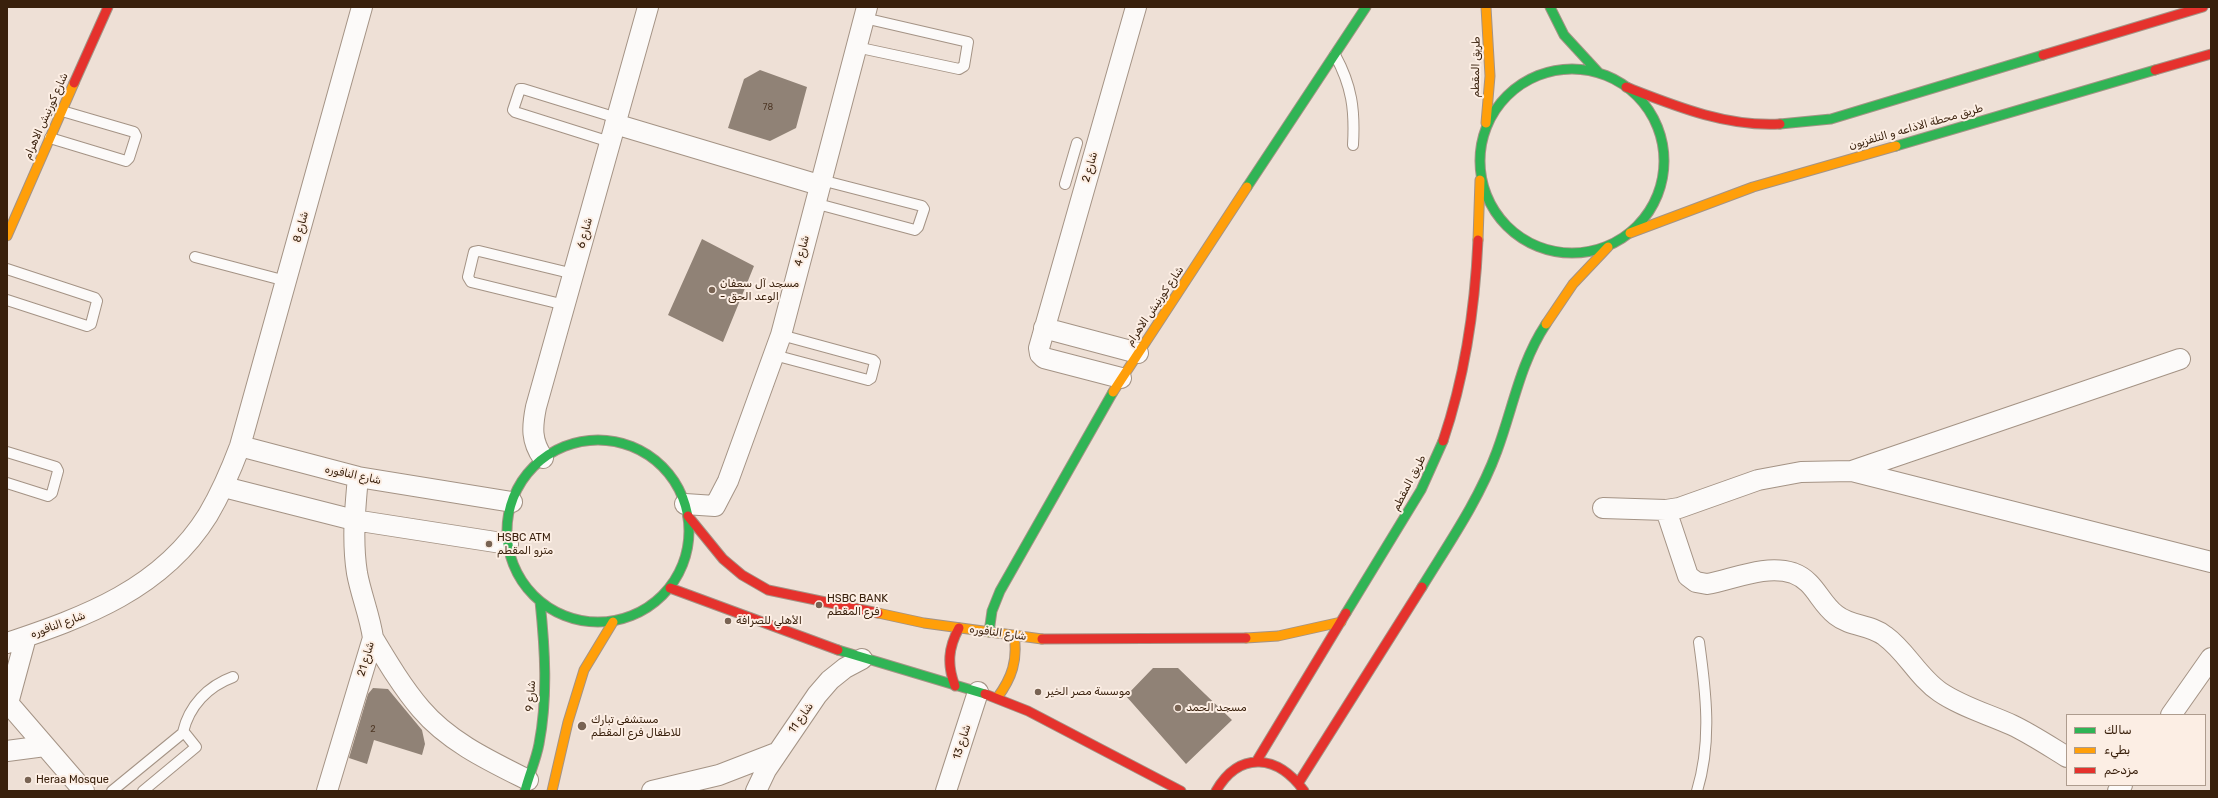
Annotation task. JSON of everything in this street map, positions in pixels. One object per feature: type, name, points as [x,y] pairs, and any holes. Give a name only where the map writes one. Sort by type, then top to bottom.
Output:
[{"type":"main road","name":"شارع كورنيش الاهرام","points":[[7,236],[108,7]]},
{"type":"main road","name":"شارع كورنيش الاهرام","points":[[989,632],[992,611],[1000,591],[1121,378],[1366,7]]},
{"type":"main road","name":"طريق المقطم","points":[[1256,762],[1421,490],[1443,439],[1455,399],[1472,312],[1478,261],[1480,153],[1486,127],[1490,62],[1486,7]]},
{"type":"main road","points":[[1550,7],[1564,34],[1599,73]]},
{"type":"main road","points":[[1486,127],[1500,103],[1520,85],[1545,73],[1572,69],[1599,73],[1626,87],[1685,110],[1728,121],[1754,124],[1806,123],[1831,119],[2203,7]]},
{"type":"main road","name":"طريق محطة الاذاعه و التلفزيون","points":[[1630,232],[1753,187],[2211,54]]},
{"type":"main road","points":[[1300,782],[1472,507],[1497,451],[1521,372],[1544,326],[1573,284],[1608,247],[1630,232],[1647,215],[1658,194],[1663,171],[1663,152],[1656,124],[1643,103],[1626,87]]},
{"type":"main road","points":[[1480,180],[1491,206],[1503,222],[1529,243],[1554,252],[1581,253],[1608,247]]},
{"type":"main road","points":[[609,440],[626,444],[642,451],[657,461],[669,473],[679,488],[687,510],[688,547],[678,576],[670,588],[644,610],[613,622],[597,623],[566,617],[540,601],[530,592],[519,575],[511,557],[508,544],[508,516],[519,485],[530,470],[543,458],[574,442],[609,440]]},
{"type":"main road","name":"شارع النافوره","points":[[687,510],[716,553],[731,568],[768,590],[924,623],[1040,639],[1246,639],[1278,636],[1341,622]]},
{"type":"main road","points":[[670,588],[862,659],[997,698],[1028,712],[1181,791]]},
{"type":"main road","name":"شارع 9","points":[[526,785],[539,744],[542,708],[546,650],[540,601]]},
{"type":"main road","points":[[557,790],[568,722],[584,670],[613,622]]},
{"type":"main road","points":[[955,686],[948,662],[949,650],[959,628]]},
{"type":"main road","points":[[997,698],[1007,685],[1014,669],[1016,646],[1014,635]]},
{"type":"main road","points":[[1216,791],[1229,773],[1237,768],[1256,762],[1266,762],[1285,768],[1300,782],[1304,791]]},
{"type":"street","name":"شارع 8","points":[[240,446],[362,7]]},
{"type":"street","name":"شارع 6","points":[[543,458],[536,447],[533,438],[533,424],[648,7]]},
{"type":"street","name":"شارع 2","points":[[1121,378],[1044,358],[1040,354],[1039,348],[1080,167],[1136,7]]},
{"type":"street","name":"شارع 4","points":[[687,510],[715,506],[728,481],[774,355],[781,335],[818,189],[866,13]]},
{"type":"street","points":[[614,128],[818,189]]},
{"type":"street","points":[[1044,328],[1138,353]]},
{"type":"street","points":[[1852,471],[2180,359]]},
{"type":"street","name":"شارع النافوره","points":[[7,643],[76,619],[107,605],[163,568],[191,538],[207,516],[224,487],[240,446],[358,477],[512,502]]},
{"type":"street","points":[[1602,508],[1666,510],[1679,508],[1758,480],[1801,472],[1852,471],[2211,562]]},
{"type":"street","name":"شارع 21","points":[[327,791],[373,638],[370,620],[357,574],[354,520],[358,477]]},
{"type":"street","points":[[224,487],[354,520],[508,544]]},
{"type":"street","points":[[1666,510],[1688,576],[1692,579],[1707,584],[1773,570],[1794,574],[1812,584],[1828,608],[1842,619],[1850,623],[1875,629],[1888,637],[1924,679],[1939,691],[1965,706],[2028,733],[2066,756]]},
{"type":"street","points":[[26,637],[8,701],[84,791]]},
{"type":"street","points":[[373,638],[395,674],[422,710],[457,741],[526,785]]},
{"type":"street","points":[[2172,714],[2211,658]]},
{"type":"street","name":"شارع 11","points":[[756,791],[776,754],[817,695],[830,680],[845,668],[862,659]]},
{"type":"street","name":"شارع 13","points":[[946,791],[978,692]]},
{"type":"street","points":[[7,752],[45,746]]},
{"type":"street","points":[[652,791],[719,775],[776,754]]},
{"type":"lane","points":[[856,47],[960,69],[964,66],[968,42],[866,13]]},
{"type":"lane","points":[[1335,56],[1347,77],[1352,100],[1354,122],[1353,145]]},
{"type":"lane","points":[[520,89],[522,89],[614,128],[515,112],[513,110],[520,89]]},
{"type":"lane","points":[[50,138],[126,161],[129,158],[136,136],[134,132],[62,111]]},
{"type":"lane","points":[[1065,184],[1080,167],[1077,142]]},
{"type":"lane","points":[[818,189],[922,206],[924,209],[918,227],[915,230],[818,189]]},
{"type":"lane","points":[[565,304],[471,282],[468,277],[474,252],[479,251],[574,274]]},
{"type":"lane","points":[[195,258],[286,282]]},
{"type":"lane","points":[[7,270],[95,298],[97,302],[91,324],[87,326],[7,300]]},
{"type":"lane","points":[[774,355],[868,380],[871,378],[874,362],[873,360],[781,335]]},
{"type":"lane","points":[[7,452],[56,467],[58,471],[52,493],[48,496],[7,483]]},
{"type":"lane","points":[[1697,791],[1705,754],[1707,717],[1699,642]]},
{"type":"lane","points":[[112,791],[183,732],[190,713],[206,692],[223,680],[233,677]]},
{"type":"lane","points":[[143,791],[196,747],[183,732]]},
{"type":"building","points":[[760,70],[807,87],[796,128],[770,141],[728,128],[744,79]]},
{"type":"building","name":"مسجد آل سعفان - الوعد الحق","points":[[702,239],[754,266],[723,342],[668,315]]},
{"type":"building","name":"مسجد الحمد","points":[[1153,668],[1178,668],[1232,720],[1186,764],[1126,696]]},
{"type":"building","points":[[373,688],[388,689],[422,730],[425,744],[422,755],[374,740],[367,764],[349,758],[368,694]]},
{"type":"traffic: fast","points":[[1247,187],[1366,7]]},
{"type":"traffic: fast","points":[[1550,7],[1564,35],[1599,73]]},
{"type":"traffic: fast","points":[[1780,124],[1831,119],[2043,55]]},
{"type":"traffic: fast","points":[[1572,69],[1590,71],[1607,76],[1623,85],[1637,96],[1648,110],[1657,126],[1662,143],[1664,161],[1662,179],[1657,196],[1648,212],[1637,226],[1623,237],[1607,246],[1590,251],[1572,253],[1554,251],[1537,246],[1521,237],[1507,226],[1496,212],[1487,196],[1482,179],[1480,161],[1482,143],[1487,126],[1496,110],[1507,96],[1521,85],[1537,76],[1554,71],[1572,69]]},
{"type":"traffic: fast","points":[[1896,146],[2155,70]]},
{"type":"traffic: fast","points":[[1422,587],[1463,521],[1490,469],[1503,435],[1523,370],[1537,339],[1546,324]]},
{"type":"traffic: fast","points":[[989,632],[992,611],[1000,591],[1113,392]]},
{"type":"traffic: fast","points":[[607,440],[616,441],[633,447],[649,455],[663,466],[674,480],[682,496],[688,513],[689,531],[688,549],[682,566],[674,582],[663,596],[649,607],[616,621],[589,622],[580,621],[563,615],[547,607],[527,589],[514,566],[508,549],[507,522],[508,513],[514,496],[522,480],[540,460],[563,447],[580,441],[607,440]]},
{"type":"traffic: fast","points":[[1346,613],[1421,490],[1443,441]]},
{"type":"traffic: fast","points":[[525,791],[538,750],[544,709],[545,673],[540,601]]},
{"type":"traffic: fast","points":[[838,650],[985,694]]},
{"type":"traffic: slow","points":[[1486,7],[1490,76],[1486,123]]},
{"type":"traffic: slow","points":[[7,236],[74,83]]},
{"type":"traffic: slow","points":[[1630,233],[1753,187],[1896,146]]},
{"type":"traffic: slow","points":[[1478,240],[1480,180]]},
{"type":"traffic: slow","points":[[1113,392],[1247,187]]},
{"type":"traffic: slow","points":[[1546,324],[1573,284],[1608,247]]},
{"type":"traffic: slow","points":[[878,613],[924,623],[1042,639]]},
{"type":"traffic: slow","points":[[552,791],[568,722],[584,670],[613,622]]},
{"type":"traffic: slow","points":[[1246,638],[1278,636],[1341,622]]},
{"type":"traffic: slow","points":[[997,698],[1007,683],[1013,668],[1015,653],[1014,635]]},
{"type":"traffic: jam","points":[[74,83],[108,7]]},
{"type":"traffic: jam","points":[[2043,55],[2203,7]]},
{"type":"traffic: jam","points":[[2155,70],[2211,54]]},
{"type":"traffic: jam","points":[[1626,87],[1682,108],[1720,119],[1760,124],[1780,124]]},
{"type":"traffic: jam","points":[[1443,441],[1451,417],[1468,342],[1477,266],[1478,240]]},
{"type":"traffic: jam","points":[[688,516],[723,559],[742,575],[768,590],[878,613]]},
{"type":"traffic: jam","points":[[1299,782],[1422,587]]},
{"type":"traffic: jam","points":[[670,588],[838,650]]},
{"type":"traffic: jam","points":[[1256,762],[1346,613]]},
{"type":"traffic: jam","points":[[955,686],[952,678],[950,657],[955,635],[959,628]]},
{"type":"traffic: jam","points":[[1042,639],[1246,638]]},
{"type":"traffic: jam","points":[[985,694],[1028,711],[1181,791]]},
{"type":"traffic: jam","points":[[1216,791],[1226,778],[1236,769],[1248,763],[1259,762],[1271,764],[1283,770],[1294,779],[1304,791]]},
{"type":"place","name":"مسجد آل سعفان - الوعد الحق","points":[[712,290]]},
{"type":"place","name":"HSBC ATM مترو المقطم","points":[[489,544]]},
{"type":"place","name":"HSBC BANK فرع المقطم","points":[[819,605]]},
{"type":"place","name":"الأهلي للصرافة","points":[[728,621]]},
{"type":"place","name":"موسسة مصر الخير","points":[[1038,692]]},
{"type":"place","name":"مسجد الحمد","points":[[1178,708]]},
{"type":"place","name":"مستشفى تبارك للاطفال فرع المقطم","points":[[582,726]]},
{"type":"place","name":"Heraa Mosque","points":[[28,780]]}]
